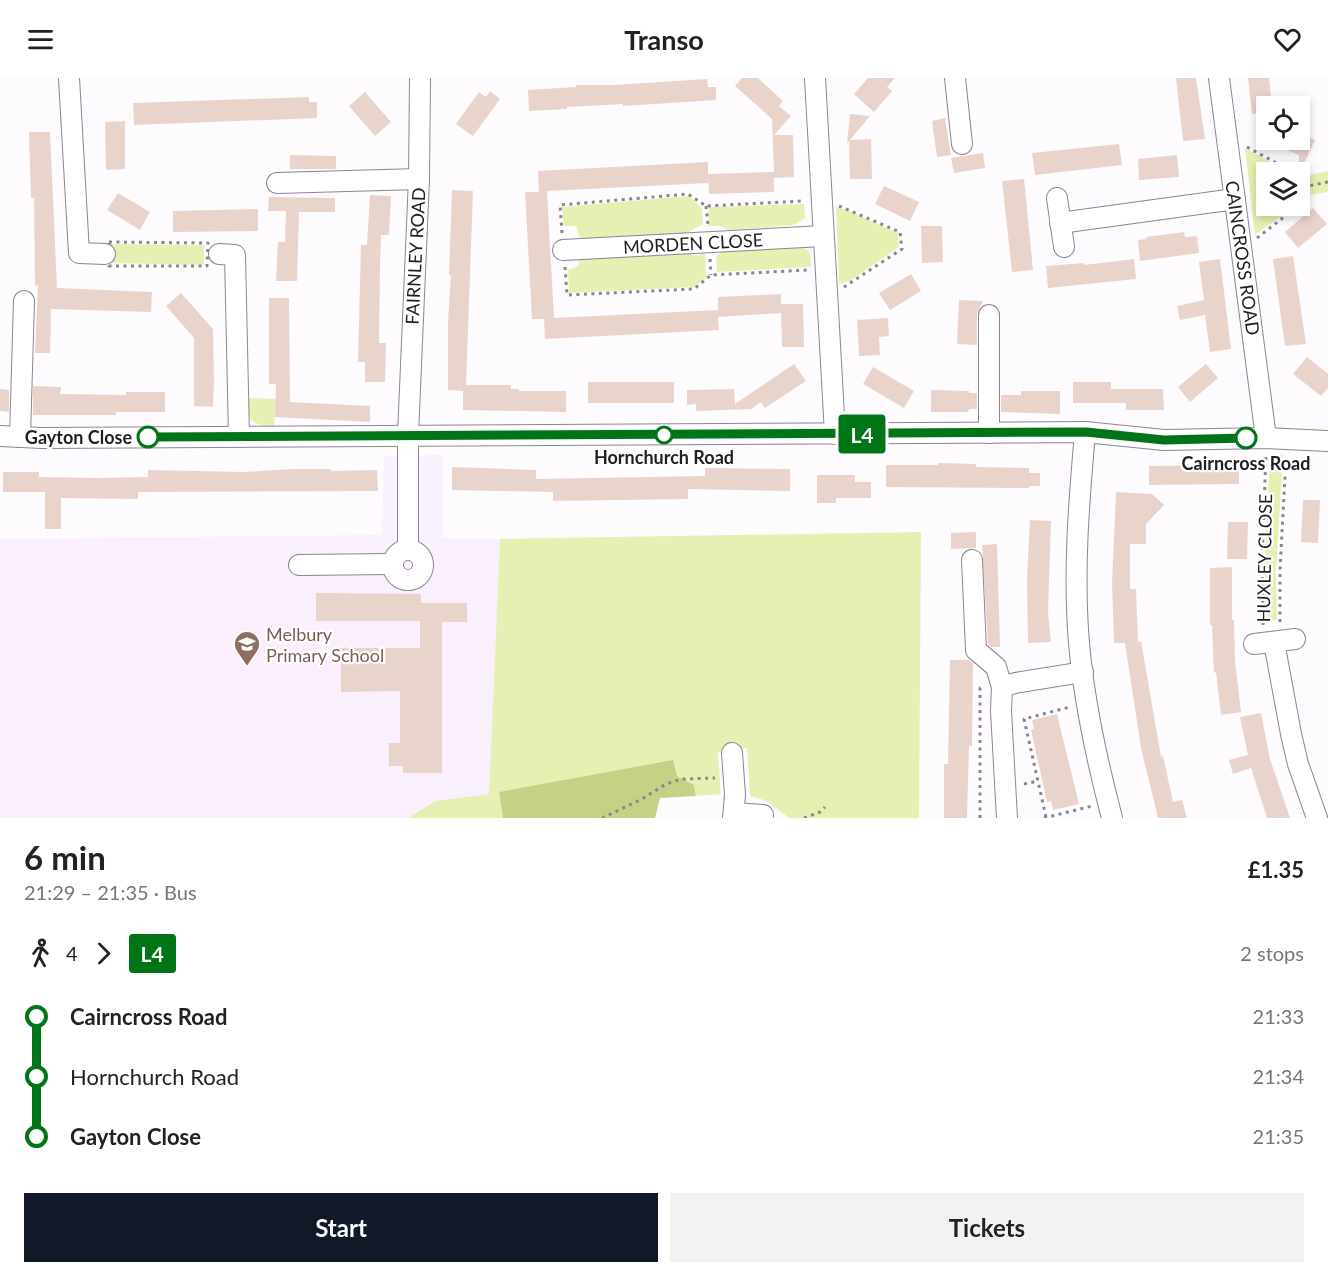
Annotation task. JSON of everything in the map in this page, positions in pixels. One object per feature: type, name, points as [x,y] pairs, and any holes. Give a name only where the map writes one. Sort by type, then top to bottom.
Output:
[{"type":"street","points":[[69,78],[79,253],[105,254]]},
{"type":"street","name":"FAIRNLEY ROAD","points":[[408,550],[408,435],[419,179],[420,78]]},
{"type":"street","points":[[815,78],[835,434]]},
{"type":"street","points":[[955,78],[962,144]]},
{"type":"street","name":"CAINCROSS ROAD","points":[[1219,78],[1266,438]]},
{"type":"street","points":[[277,183],[419,179]]},
{"type":"street","points":[[1057,198],[1064,247]]},
{"type":"street","points":[[1060,223],[1234,200]]},
{"type":"street","name":"MORDEN CLOSE","points":[[563,250],[823,236]]},
{"type":"street","points":[[213,249],[235,255],[239,437]]},
{"type":"street","points":[[20,437],[24,302]]},
{"type":"street","points":[[989,315],[989,433]]},
{"type":"street","points":[[1086,432],[1077,520],[1076,592],[1079,643],[1086,703],[1110,810]]},
{"type":"street","points":[[0,436],[239,437],[1086,432],[1164,440],[1288,438],[1328,441]]},
{"type":"street","points":[[408,550],[417,553],[422,559],[423,566],[421,574],[407,580],[400,577],[393,564],[396,556],[408,550]]},
{"type":"street","points":[[972,560],[976,650],[996,667],[1002,687],[1001,711],[1007,818]]},
{"type":"street","points":[[300,565],[393,564]]},
{"type":"street","name":"HUXLEY CLOSE","points":[[1274,642],[1290,734],[1317,818]]},
{"type":"street","points":[[1002,687],[1083,672]]},
{"type":"street","points":[[732,753],[734,816],[763,815]]},
{"type":"path","points":[[1228,147],[1244,146],[1274,162]]},
{"type":"path","points":[[1310,186],[1328,182]]},
{"type":"path","points":[[821,200],[900,232],[902,249],[827,297]]},
{"type":"path","points":[[1241,243],[1258,238],[1285,216]]},
{"type":"path","points":[[109,242],[213,249],[207,266],[109,266],[109,242]]},
{"type":"path","name":"HUXLEY CLOSE","points":[[1266,438],[1262,621],[1274,642]]},
{"type":"path","name":"HUXLEY CLOSE","points":[[1274,642],[1288,438]]},
{"type":"path","points":[[980,818],[980,688],[1002,687]]},
{"type":"path","points":[[1086,703],[1024,719],[1045,818],[1110,810]]},
{"type":"path","points":[[602,818],[642,799],[666,784],[682,779],[699,777],[734,780]]},
{"type":"path","points":[[1024,784],[1038,781]]},
{"type":"path","points":[[804,818],[820,812],[825,807]]},
{"type":"shaded area","name":"Melbury Primary School","points":[[443,455],[442,538],[500,539],[489,794],[435,801],[408,818],[0,818],[0,539],[382,535],[384,456]]},
{"type":"green space","points":[[1245,148],[1270,162],[1256,162],[1256,216],[1281,216],[1255,235]]},
{"type":"green space","points":[[1328,171],[1328,192],[1310,195],[1310,175]]},
{"type":"green space","points":[[689,196],[702,208],[703,224],[685,234],[584,239],[579,236],[576,226],[564,226],[562,207]]},
{"type":"green space","points":[[804,204],[805,218],[794,225],[728,230],[720,226],[708,226],[709,207]]},
{"type":"green space","points":[[836,207],[898,233],[899,247],[850,281],[839,284]]},
{"type":"green space","points":[[111,244],[204,245],[204,265],[110,263]]},
{"type":"green space","points":[[799,246],[810,254],[811,267],[717,272],[716,256],[726,249]]},
{"type":"green space","points":[[688,252],[693,256],[705,254],[706,277],[694,287],[569,293],[568,270],[578,266],[579,258]]},
{"type":"green space","points":[[246,398],[276,399],[274,427],[260,425],[249,417]]},
{"type":"green space","points":[[1270,454],[1283,455],[1276,570],[1277,620],[1265,620]]},
{"type":"green space","points":[[921,532],[919,818],[789,818],[767,801],[750,796],[747,748],[718,752],[721,794],[696,796],[694,785],[677,776],[673,761],[499,792],[503,818],[408,818],[435,801],[489,794],[500,539]]},
{"type":"green space","points":[[673,760],[677,776],[694,785],[696,796],[660,798],[655,818],[503,818],[499,792]]},
{"type":"building","points":[[742,78],[758,78],[783,101],[779,106],[791,116],[774,135],[793,135],[794,177],[774,178],[774,192],[709,194],[708,174],[774,172],[772,119],[735,86]]},
{"type":"building","points":[[868,78],[895,78],[887,87],[892,91],[874,112],[854,94]]},
{"type":"building","points":[[1176,78],[1196,78],[1205,139],[1183,141]]},
{"type":"building","points":[[1248,78],[1269,78],[1271,96],[1256,96],[1256,113],[1252,114]]},
{"type":"building","points":[[707,79],[708,87],[716,87],[716,100],[529,111],[528,90],[576,87],[576,85]]},
{"type":"building","points":[[490,91],[500,99],[473,136],[456,124],[479,92],[486,97]]},
{"type":"building","points":[[365,92],[391,122],[375,136],[349,106]]},
{"type":"building","points":[[309,97],[309,102],[317,102],[317,118],[134,125],[133,103]]},
{"type":"building","points":[[850,114],[870,116],[850,140],[871,139],[872,179],[850,179],[849,141],[847,144]]},
{"type":"building","points":[[945,118],[951,155],[937,157],[932,121]]},
{"type":"building","points":[[125,121],[125,169],[106,170],[105,122]]},
{"type":"building","points":[[29,132],[50,132],[57,288],[152,292],[151,312],[51,309],[50,353],[35,353],[38,285],[35,286],[34,198],[31,198]]},
{"type":"building","points":[[1310,138],[1315,140],[1305,162],[1299,162],[1299,155],[1287,150],[1310,150]]},
{"type":"building","points":[[1119,144],[1122,165],[1035,175],[1032,153]]},
{"type":"building","points":[[983,153],[985,168],[954,173],[951,158]]},
{"type":"building","points":[[290,155],[336,156],[336,169],[290,169]]},
{"type":"building","points":[[1177,155],[1179,177],[1139,180],[1138,159]]},
{"type":"building","points":[[708,162],[708,183],[547,191],[554,318],[718,310],[718,297],[781,294],[781,313],[718,317],[719,330],[545,339],[544,319],[532,319],[525,192],[539,192],[538,171]]},
{"type":"building","points":[[1024,179],[1033,270],[1012,272],[1002,181]]},
{"type":"building","points":[[884,186],[919,202],[910,221],[875,204]]},
{"type":"building","points":[[452,190],[473,191],[466,385],[511,385],[511,389],[519,389],[519,391],[566,391],[566,412],[463,410],[463,391],[448,390]]},
{"type":"building","points":[[118,193],[150,212],[140,230],[107,210]]},
{"type":"building","points":[[370,195],[391,196],[389,235],[381,235],[380,265],[379,343],[386,343],[385,382],[365,382],[365,362],[358,362],[361,245],[367,245]]},
{"type":"building","points":[[269,197],[335,198],[335,212],[299,212],[297,281],[276,281],[278,242],[285,242],[286,211],[268,211]]},
{"type":"building","points":[[1313,208],[1327,224],[1298,248],[1285,232],[1304,216],[1310,216],[1310,211]]},
{"type":"building","points":[[258,209],[258,231],[173,232],[173,211]]},
{"type":"building","points":[[921,226],[942,226],[943,262],[922,263]]},
{"type":"building","points":[[1184,232],[1185,237],[1197,236],[1199,253],[1140,261],[1138,240]]},
{"type":"building","points":[[1293,256],[1306,344],[1285,346],[1273,259]]},
{"type":"building","points":[[1134,259],[1136,279],[1048,288],[1046,266],[1084,263],[1084,265]]},
{"type":"building","points":[[1220,259],[1231,349],[1210,352],[1205,315],[1180,320],[1177,306],[1204,300],[1199,262]]},
{"type":"building","points":[[911,274],[921,291],[890,310],[879,293]]},
{"type":"building","points":[[181,293],[213,329],[213,407],[194,406],[194,338],[166,306]]},
{"type":"building","points":[[269,298],[289,298],[290,402],[370,406],[370,422],[275,417],[276,384],[269,384]]},
{"type":"building","points":[[959,300],[983,301],[977,314],[977,345],[957,344]]},
{"type":"building","points":[[781,304],[803,304],[804,347],[782,347]]},
{"type":"building","points":[[888,318],[889,336],[879,337],[880,355],[859,356],[857,320]]},
{"type":"building","points":[[1307,357],[1328,374],[1328,388],[1321,396],[1293,374]]},
{"type":"building","points":[[794,364],[806,381],[765,408],[761,402],[751,409],[696,411],[696,404],[687,405],[687,390],[734,389],[735,404]]},
{"type":"building","points":[[1206,364],[1218,378],[1190,402],[1178,387]]},
{"type":"building","points":[[873,367],[914,391],[904,408],[863,384]]},
{"type":"building","points":[[588,382],[674,382],[674,403],[588,403]]},
{"type":"building","points":[[1073,382],[1111,382],[1111,389],[1163,389],[1164,410],[1126,410],[1126,403],[1073,403]]},
{"type":"building","points":[[33,386],[61,387],[60,394],[126,395],[126,392],[165,392],[165,412],[116,412],[116,415],[33,415]]},
{"type":"building","points":[[0,389],[9,390],[9,412],[0,411]]},
{"type":"building","points":[[931,390],[977,393],[977,409],[969,409],[968,412],[931,412]]},
{"type":"building","points":[[1021,391],[1060,391],[1060,414],[1001,412],[1001,395],[1021,395]]},
{"type":"building","points":[[938,463],[976,464],[976,467],[1029,468],[1029,473],[1040,473],[1040,486],[1029,486],[1029,488],[886,487],[886,465],[938,465]]},
{"type":"building","points":[[1232,465],[1232,470],[1239,470],[1239,484],[1149,485],[1149,466]]},
{"type":"building","points":[[452,467],[536,470],[536,479],[705,476],[705,468],[790,469],[790,491],[688,489],[688,499],[553,501],[553,492],[452,490]]},
{"type":"building","points":[[292,469],[377,470],[378,491],[138,492],[138,499],[61,498],[61,529],[45,529],[45,492],[3,492],[3,472],[39,472],[39,477],[101,478],[148,477],[148,470],[245,472]]},
{"type":"building","points":[[817,475],[855,475],[855,482],[871,482],[871,498],[836,498],[836,503],[817,503]]},
{"type":"building","points":[[1116,492],[1152,494],[1164,505],[1146,524],[1146,544],[1130,544],[1130,589],[1136,589],[1138,642],[1141,641],[1161,757],[1163,756],[1173,802],[1182,800],[1187,818],[1158,818],[1141,748],[1125,643],[1114,643],[1112,583]]},
{"type":"building","points":[[1303,500],[1320,500],[1318,543],[1301,542]]},
{"type":"building","points":[[1030,520],[1051,521],[1048,612],[1051,642],[1028,643],[1027,579]]},
{"type":"building","points":[[1228,522],[1248,522],[1247,559],[1227,559]]},
{"type":"building","points":[[976,532],[976,548],[951,549],[951,533]]},
{"type":"building","points":[[997,544],[1000,647],[991,647],[988,644],[982,545]]},
{"type":"building","points":[[1232,567],[1232,620],[1234,620],[1235,662],[1241,712],[1221,715],[1216,672],[1214,673],[1212,625],[1210,625],[1210,568]]},
{"type":"building","points":[[316,593],[421,594],[421,603],[467,603],[467,622],[442,622],[442,773],[403,773],[403,766],[389,766],[389,743],[400,743],[400,691],[341,692],[341,648],[420,648],[420,621],[316,621]]},
{"type":"building","points":[[950,660],[969,660],[973,663],[972,746],[969,746],[967,818],[944,818],[944,764],[948,764]]},
{"type":"building","points":[[1261,713],[1270,759],[1290,818],[1267,818],[1251,768],[1233,774],[1229,760],[1248,755],[1240,717]]},
{"type":"building","points":[[1057,714],[1079,804],[1053,810],[1051,801],[1047,802],[1031,730],[1034,729],[1032,720]]},
{"type":"bus line","name":"L4","points":[[148,437],[1086,432],[1164,440],[1246,438]]},
{"type":"place","name":"Hornchurch Road","points":[[664,435]]},
{"type":"place","name":"Gayton Close","points":[[148,437]]},
{"type":"place","name":"Cairncross Road","points":[[1246,438]]},
{"type":"place","name":"Melbury Primary School","points":[[247,667]]}]
